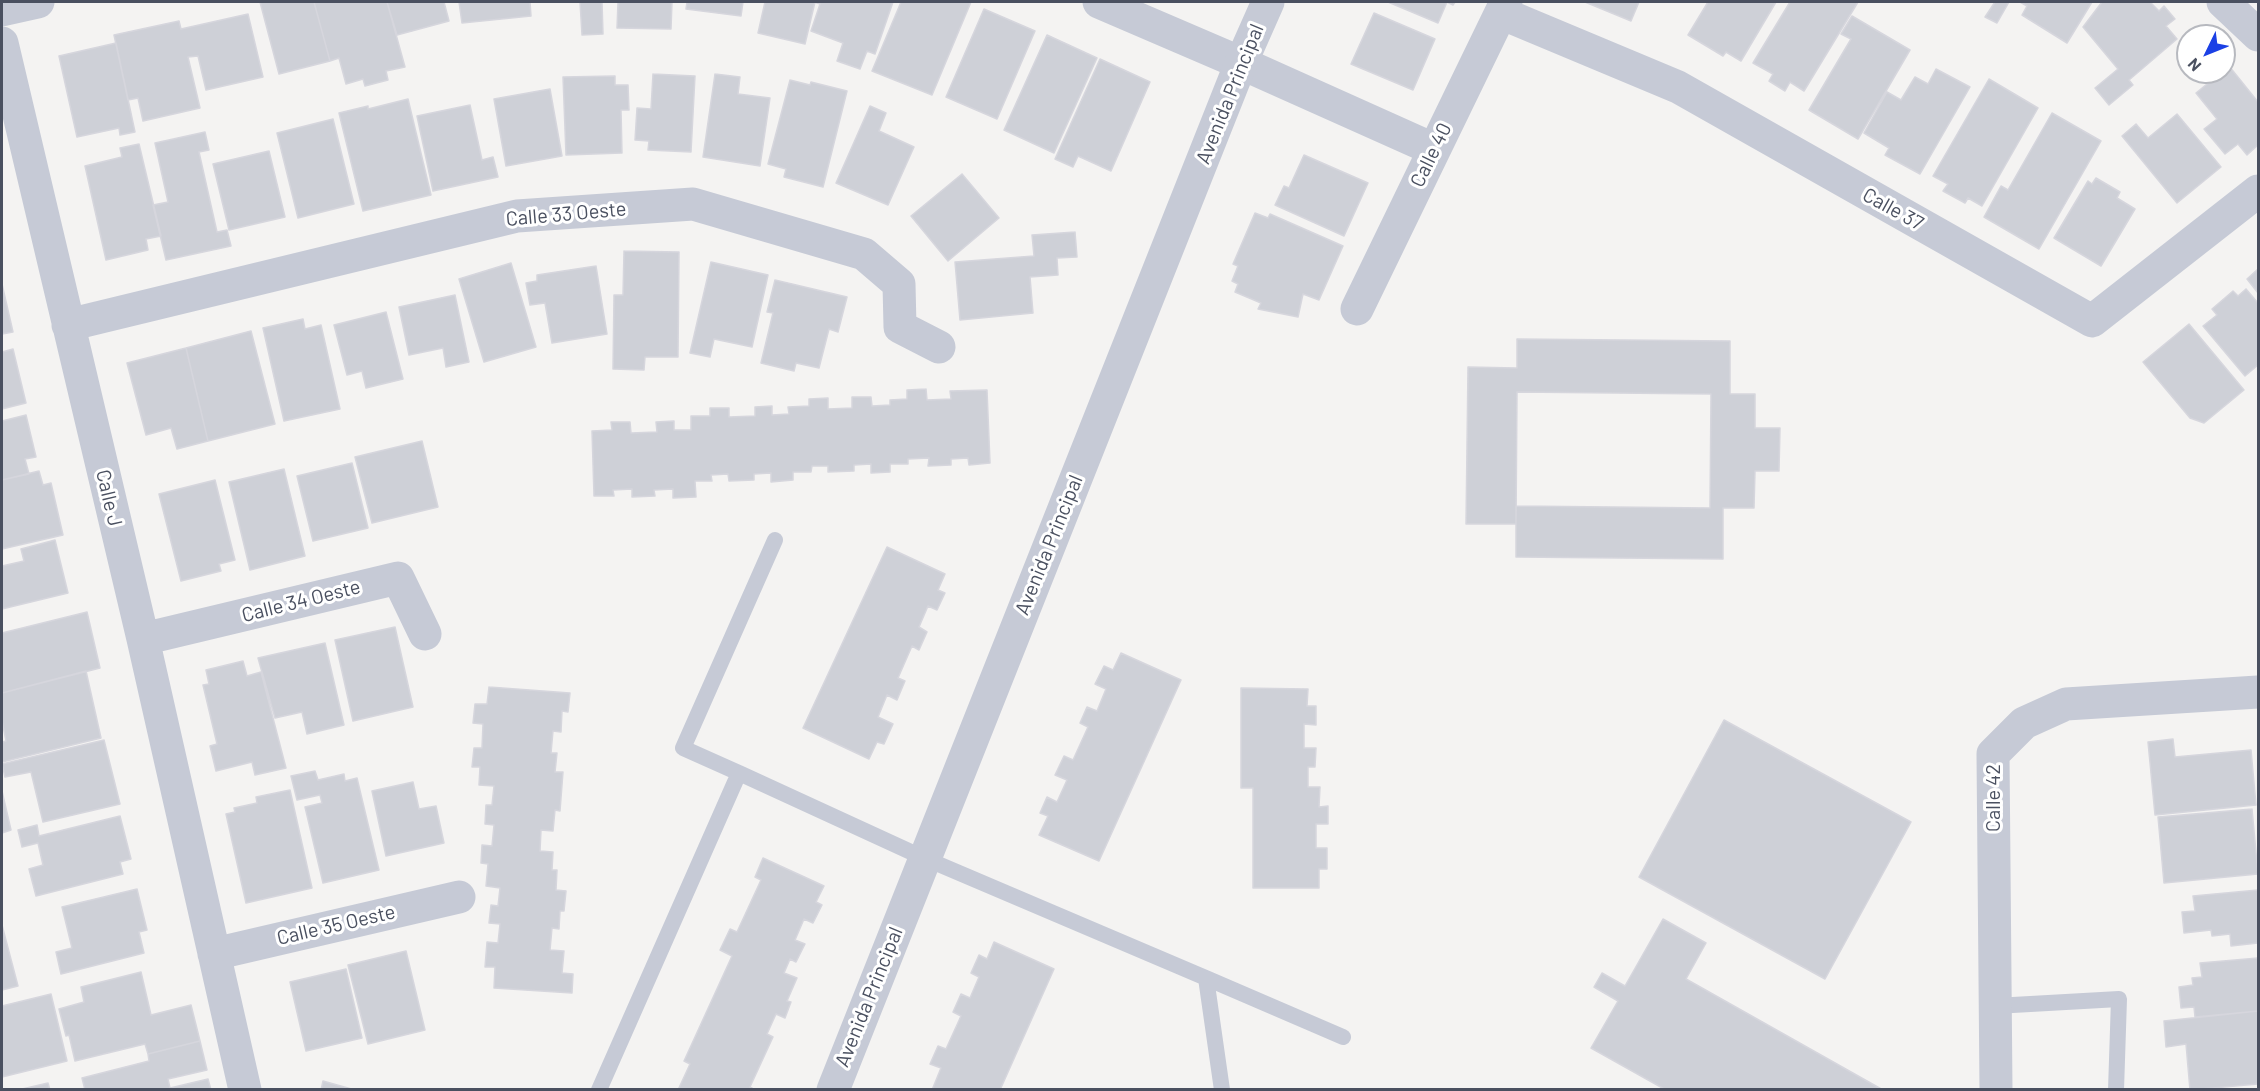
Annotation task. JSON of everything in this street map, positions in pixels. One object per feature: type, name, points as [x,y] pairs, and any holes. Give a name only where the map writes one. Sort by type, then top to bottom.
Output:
[{"type":"street","points":[[2,10],[38,2]]},
{"type":"street","points":[[1099,2],[1433,149]]},
{"type":"street","name":"Avenida Principal","points":[[833,1089],[1241,63],[1268,2]]},
{"type":"street","points":[[2223,2],[2259,35]]},
{"type":"street","name":"Calle 40","points":[[1357,309],[1504,7]]},
{"type":"street","name":"Calle 37","points":[[1504,7],[1678,87],[2092,321],[2259,191]]},
{"type":"street","name":"Calle J","points":[[2,43],[143,639],[245,1089]]},
{"type":"street","name":"Calle 33 Oeste","points":[[68,325],[517,216],[693,204],[864,254],[899,284],[900,327],[939,346]]},
{"type":"street","name":"Calle 34 Oeste","points":[[143,639],[398,578],[425,634]]},
{"type":"street","name":"Calle 42","points":[[1995,1089],[1993,754],[2024,723],[2066,704],[2259,692]]},
{"type":"street","name":"Calle 35 Oeste","points":[[214,954],[459,897]]},
{"type":"lane","points":[[775,540],[683,748],[924,858],[1342,1037]]},
{"type":"lane","points":[[599,1089],[739,773]]},
{"type":"lane","points":[[1206,978],[1222,1089]]},
{"type":"lane","points":[[1995,1006],[2119,999],[2116,1089]]},
{"type":"building","points":[[260,2],[314,2],[330,61],[279,74]]},
{"type":"building","points":[[314,2],[387,2],[405,67],[386,71],[388,80],[365,86],[363,79],[346,84],[339,58],[330,61]]},
{"type":"building","points":[[387,2],[444,2],[449,21],[397,35]]},
{"type":"building","points":[[459,2],[530,2],[531,16],[462,23]]},
{"type":"building","points":[[580,2],[602,2],[603,34],[582,35]]},
{"type":"building","points":[[618,2],[672,2],[671,29],[617,28]]},
{"type":"building","points":[[687,2],[743,2],[741,16],[686,9]]},
{"type":"building","points":[[765,2],[815,2],[805,44],[758,33]]},
{"type":"building","points":[[814,2],[893,2],[875,54],[867,51],[860,69],[837,61],[843,43],[811,31],[820,4]]},
{"type":"building","points":[[901,2],[971,2],[932,95],[872,71]]},
{"type":"building","points":[[1388,2],[1447,2],[1438,23]]},
{"type":"building","points":[[1585,2],[1639,2],[1631,21]]},
{"type":"building","points":[[1708,2],[1776,2],[1741,61],[1726,52],[1723,56],[1688,35]]},
{"type":"building","points":[[1790,2],[1858,2],[1804,91],[1790,82],[1785,91],[1769,81],[1773,74],[1753,63]]},
{"type":"building","points":[[1995,2],[2009,2],[1997,23],[1985,17]]},
{"type":"building","points":[[2020,2],[2092,2],[2067,43],[2022,15],[2027,6]]},
{"type":"building","points":[[2102,2],[2150,2],[2159,11],[2164,6],[2175,19],[2166,26],[2176,40],[2129,80],[2133,85],[2109,105],[2095,88],[2118,69],[2083,27]]},
{"type":"building","points":[[984,9],[1035,31],[997,119],[946,97]]},
{"type":"building","points":[[1374,13],[1435,39],[1413,90],[1351,64]]},
{"type":"building","points":[[248,14],[263,77],[206,90],[198,56],[188,57],[200,108],[143,121],[138,98],[128,100],[114,35],[179,21],[181,29]]},
{"type":"building","points":[[1852,16],[1910,50],[1858,139],[1809,110],[1851,39],[1841,34]]},
{"type":"building","points":[[1047,35],[1097,58],[1054,153],[1004,130]]},
{"type":"building","points":[[116,43],[135,132],[120,135],[119,128],[77,137],[59,56]]},
{"type":"building","points":[[1100,59],[1150,82],[1111,171],[1078,156],[1073,167],[1055,159]]},
{"type":"building","points":[[1936,69],[1970,87],[1920,174],[1885,155],[1889,148],[1864,133],[1887,92],[1901,100],[1915,77],[1928,84]]},
{"type":"building","points":[[653,74],[695,76],[691,152],[648,150],[649,141],[635,140],[637,108],[651,109]]},
{"type":"building","points":[[715,74],[740,77],[738,94],[770,98],[760,166],[703,157]]},
{"type":"building","points":[[2236,75],[2258,102],[2258,145],[2247,155],[2238,144],[2225,154],[2204,129],[2217,119],[2196,93],[2207,84],[2236,84]]},
{"type":"building","points":[[615,76],[615,85],[628,85],[629,110],[621,110],[622,153],[566,155],[563,77]]},
{"type":"building","points":[[1989,79],[2038,108],[1982,206],[1968,198],[1965,203],[1943,191],[1948,184],[1933,176]]},
{"type":"building","points":[[790,80],[810,85],[811,82],[847,91],[823,187],[784,177],[786,169],[768,164]]},
{"type":"building","points":[[550,89],[562,156],[506,166],[494,99]]},
{"type":"building","points":[[408,99],[431,195],[363,211],[339,113],[368,106],[368,109]]},
{"type":"building","points":[[470,105],[482,160],[493,157],[498,177],[433,191],[417,116]]},
{"type":"building","points":[[870,106],[886,113],[879,131],[914,147],[888,205],[836,183]]},
{"type":"building","points":[[2052,113],[2101,141],[2039,249],[1984,217],[2001,186],[2008,190]]},
{"type":"building","points":[[2177,114],[2221,167],[2177,203],[2122,136],[2136,124],[2148,138]]},
{"type":"building","points":[[333,119],[354,204],[298,218],[277,133]]},
{"type":"building","points":[[205,132],[209,150],[199,152],[217,232],[227,230],[231,246],[166,260],[153,205],[168,202],[155,143]]},
{"type":"building","points":[[139,144],[161,236],[146,239],[148,250],[106,260],[85,166],[122,157],[120,148]]},
{"type":"building","points":[[269,151],[285,217],[229,230],[213,164]]},
{"type":"building","points":[[1304,155],[1368,183],[1344,236],[1275,205],[1284,186],[1289,188]]},
{"type":"building","points":[[962,174],[999,218],[948,261],[911,216]]},
{"type":"building","points":[[2096,178],[2120,192],[2117,198],[2135,209],[2101,266],[2054,238],[2088,181],[2092,184]]},
{"type":"building","points":[[1255,213],[1268,218],[1270,214],[1343,246],[1319,300],[1303,294],[1298,317],[1258,309],[1261,303],[1235,292],[1238,284],[1232,281],[1238,266],[1233,264]]},
{"type":"building","points":[[1075,232],[1077,257],[1057,258],[1058,275],[1030,277],[1033,313],[960,320],[955,262],[1034,256],[1032,235]]},
{"type":"building","points":[[624,251],[679,252],[678,357],[645,357],[644,370],[613,369],[614,295],[623,295]]},
{"type":"building","points":[[711,262],[768,275],[752,347],[714,339],[710,357],[690,353]]},
{"type":"building","points":[[511,263],[536,347],[484,362],[459,279]]},
{"type":"building","points":[[596,266],[607,334],[552,343],[545,303],[530,305],[526,283],[537,281],[537,275]]},
{"type":"building","points":[[2258,269],[2258,293],[2247,279]]},
{"type":"building","points":[[775,280],[847,297],[838,332],[829,329],[819,368],[796,363],[794,371],[761,363],[773,313],[767,312]]},
{"type":"building","points":[[2,284],[13,332],[2,334]]},
{"type":"building","points":[[2246,289],[2258,303],[2258,365],[2245,376],[2203,326],[2217,315],[2212,309],[2233,291],[2238,296]]},
{"type":"building","points":[[455,295],[469,362],[446,367],[443,348],[409,355],[399,307]]},
{"type":"building","points":[[386,312],[403,379],[366,388],[362,371],[347,375],[334,325]]},
{"type":"building","points":[[303,319],[305,329],[321,325],[340,409],[284,421],[263,328]]},
{"type":"building","points":[[2189,324],[2244,390],[2204,423],[2190,418],[2143,362]]},
{"type":"building","points":[[251,331],[275,424],[208,441],[186,348]]},
{"type":"building","points":[[1517,339],[1730,341],[1730,394],[1755,394],[1755,428],[1780,428],[1779,471],[1755,471],[1754,508],[1723,508],[1723,559],[1516,557],[1516,524],[1466,524],[1468,367],[1517,368]],"holes":[[[1517,392],[1711,394],[1710,508],[1516,506]]]},
{"type":"building","points":[[186,348],[208,441],[177,449],[171,428],[146,435],[127,363]]},
{"type":"building","points":[[13,349],[26,403],[2,409],[2,352]]},
{"type":"building","points":[[926,389],[927,400],[951,399],[950,391],[987,390],[990,463],[969,465],[968,458],[951,459],[951,465],[928,466],[929,458],[908,459],[908,464],[890,464],[890,472],[871,473],[871,464],[854,465],[854,471],[828,472],[828,466],[812,466],[811,472],[793,472],[793,480],[771,482],[771,473],[754,474],[754,480],[729,481],[728,474],[711,475],[712,481],[695,481],[696,497],[673,498],[673,489],[654,490],[655,496],[632,497],[632,489],[613,490],[614,496],[594,496],[592,431],[612,430],[611,422],[630,422],[631,433],[657,432],[656,422],[674,421],[674,430],[691,430],[691,416],[710,416],[710,408],[729,408],[729,417],[755,416],[755,407],[772,406],[772,415],[789,414],[788,407],[809,406],[809,399],[828,398],[828,409],[852,408],[852,397],[871,397],[872,406],[890,405],[890,400],[907,399],[907,390]]},
{"type":"building","points":[[26,415],[36,457],[25,459],[29,474],[2,480],[2,421]]},
{"type":"building","points":[[422,441],[438,507],[372,523],[355,457]]},
{"type":"building","points":[[352,463],[368,528],[313,541],[297,476]]},
{"type":"building","points":[[284,469],[305,556],[250,570],[229,482]]},
{"type":"building","points":[[39,471],[43,485],[51,483],[63,535],[2,549],[2,480]]},
{"type":"building","points":[[215,480],[235,560],[219,564],[221,571],[181,581],[159,494]]},
{"type":"building","points":[[55,540],[68,593],[2,609],[2,566],[24,561],[21,549]]},
{"type":"building","points":[[887,547],[945,574],[938,590],[945,593],[937,610],[928,606],[919,627],[927,632],[919,650],[912,646],[898,678],[905,681],[897,700],[887,695],[878,717],[893,724],[884,744],[877,742],[869,759],[803,728]]},
{"type":"building","points":[[87,612],[100,668],[2,693],[2,633]]},
{"type":"building","points":[[395,627],[413,707],[353,721],[335,640]]},
{"type":"building","points":[[325,643],[344,725],[307,734],[302,712],[275,718],[258,658]]},
{"type":"building","points":[[1121,653],[1181,680],[1099,861],[1039,835],[1048,816],[1040,813],[1047,797],[1057,802],[1067,780],[1055,775],[1064,756],[1073,760],[1088,727],[1080,723],[1087,707],[1097,711],[1106,689],[1095,684],[1104,666],[1113,670]]},
{"type":"building","points":[[243,661],[247,676],[261,672],[286,768],[255,775],[252,762],[216,771],[210,746],[217,744],[203,685],[209,684],[206,670]]},
{"type":"building","points":[[86,671],[101,738],[2,762],[2,742],[6,741],[2,721],[2,693]]},
{"type":"building","points":[[489,687],[570,693],[568,712],[562,711],[561,732],[553,731],[551,753],[557,753],[555,772],[563,772],[560,811],[555,810],[553,831],[541,830],[540,851],[553,852],[552,870],[557,870],[556,890],[566,891],[564,911],[560,911],[559,929],[552,928],[550,950],[564,951],[562,973],[573,974],[572,993],[494,988],[495,967],[485,967],[487,942],[498,943],[500,924],[489,923],[491,905],[498,906],[500,888],[486,886],[488,864],[481,863],[482,845],[492,846],[494,825],[485,824],[486,805],[492,805],[494,786],[479,785],[480,767],[472,767],[474,748],[482,748],[483,724],[473,723],[475,704],[487,704]]},
{"type":"building","points":[[1241,688],[1308,689],[1307,706],[1316,706],[1316,725],[1304,724],[1304,748],[1316,748],[1315,767],[1308,767],[1308,787],[1320,787],[1319,807],[1328,806],[1328,824],[1316,824],[1316,848],[1327,848],[1327,869],[1319,869],[1319,888],[1253,888],[1253,788],[1241,788]]},
{"type":"building","points":[[1724,720],[1911,822],[1825,979],[1639,877]]},
{"type":"building","points":[[2173,739],[2175,757],[2251,750],[2256,805],[2155,815],[2148,742]]},
{"type":"building","points":[[104,740],[120,804],[43,822],[31,772],[5,777],[2,764]]},
{"type":"building","points":[[315,771],[318,780],[344,774],[345,781],[357,778],[379,870],[323,883],[305,807],[322,803],[320,795],[297,800],[291,776]]},
{"type":"building","points":[[413,782],[419,809],[436,806],[444,843],[386,856],[372,791]]},
{"type":"building","points":[[290,790],[312,888],[246,903],[226,814],[235,812],[234,808],[257,803],[256,797]]},
{"type":"building","points":[[2,791],[11,830],[2,833]]},
{"type":"building","points":[[2252,809],[2258,874],[2164,883],[2158,817]]},
{"type":"building","points":[[120,816],[131,859],[120,862],[123,874],[36,896],[29,869],[43,865],[38,843],[22,847],[18,830],[37,825],[39,836]]},
{"type":"building","points":[[763,858],[824,886],[816,902],[822,905],[813,923],[804,919],[795,940],[805,944],[796,962],[790,959],[784,973],[797,978],[787,1001],[791,1002],[785,1018],[776,1014],[767,1034],[773,1037],[750,1087],[755,1090],[678,1090],[690,1064],[684,1061],[732,956],[720,950],[730,929],[737,932],[761,880],[755,877]]},
{"type":"building","points":[[137,889],[147,930],[139,932],[144,953],[61,974],[56,952],[72,948],[62,907]]},
{"type":"building","points":[[2258,890],[2258,943],[2231,946],[2230,934],[2212,936],[2211,930],[2184,933],[2182,912],[2195,911],[2193,896]]},
{"type":"building","points":[[1663,919],[1706,943],[1686,979],[1883,1090],[1666,1090],[1591,1048],[1618,1001],[1594,987],[1602,973],[1625,986]]},
{"type":"building","points":[[2,925],[18,986],[2,990]]},
{"type":"building","points":[[994,942],[1054,969],[1000,1090],[932,1090],[941,1068],[930,1064],[938,1046],[946,1049],[961,1016],[953,1012],[961,994],[970,998],[979,977],[971,973],[979,955],[987,959]]},
{"type":"building","points":[[406,951],[425,1030],[368,1044],[348,965]]},
{"type":"building","points":[[2258,958],[2258,1011],[2195,1017],[2194,1007],[2181,1008],[2179,987],[2193,985],[2192,978],[2202,977],[2200,963]]},
{"type":"building","points":[[346,969],[362,1038],[306,1051],[290,982]]},
{"type":"building","points":[[141,972],[151,1015],[191,1005],[200,1041],[148,1054],[145,1044],[75,1061],[69,1035],[66,1036],[59,1009],[84,1002],[81,987]]},
{"type":"building","points":[[51,994],[67,1061],[2,1077],[2,1006]]},
{"type":"building","points":[[2258,1011],[2258,1084],[2190,1090],[2186,1044],[2166,1047],[2164,1021]]},
{"type":"building","points":[[200,1041],[207,1070],[168,1079],[170,1088],[208,1079],[211,1090],[85,1090],[82,1078],[149,1061],[148,1054]]},
{"type":"building","points":[[323,1081],[355,1090],[321,1090]]},
{"type":"building","points":[[48,1083],[50,1090],[18,1090]]}]
